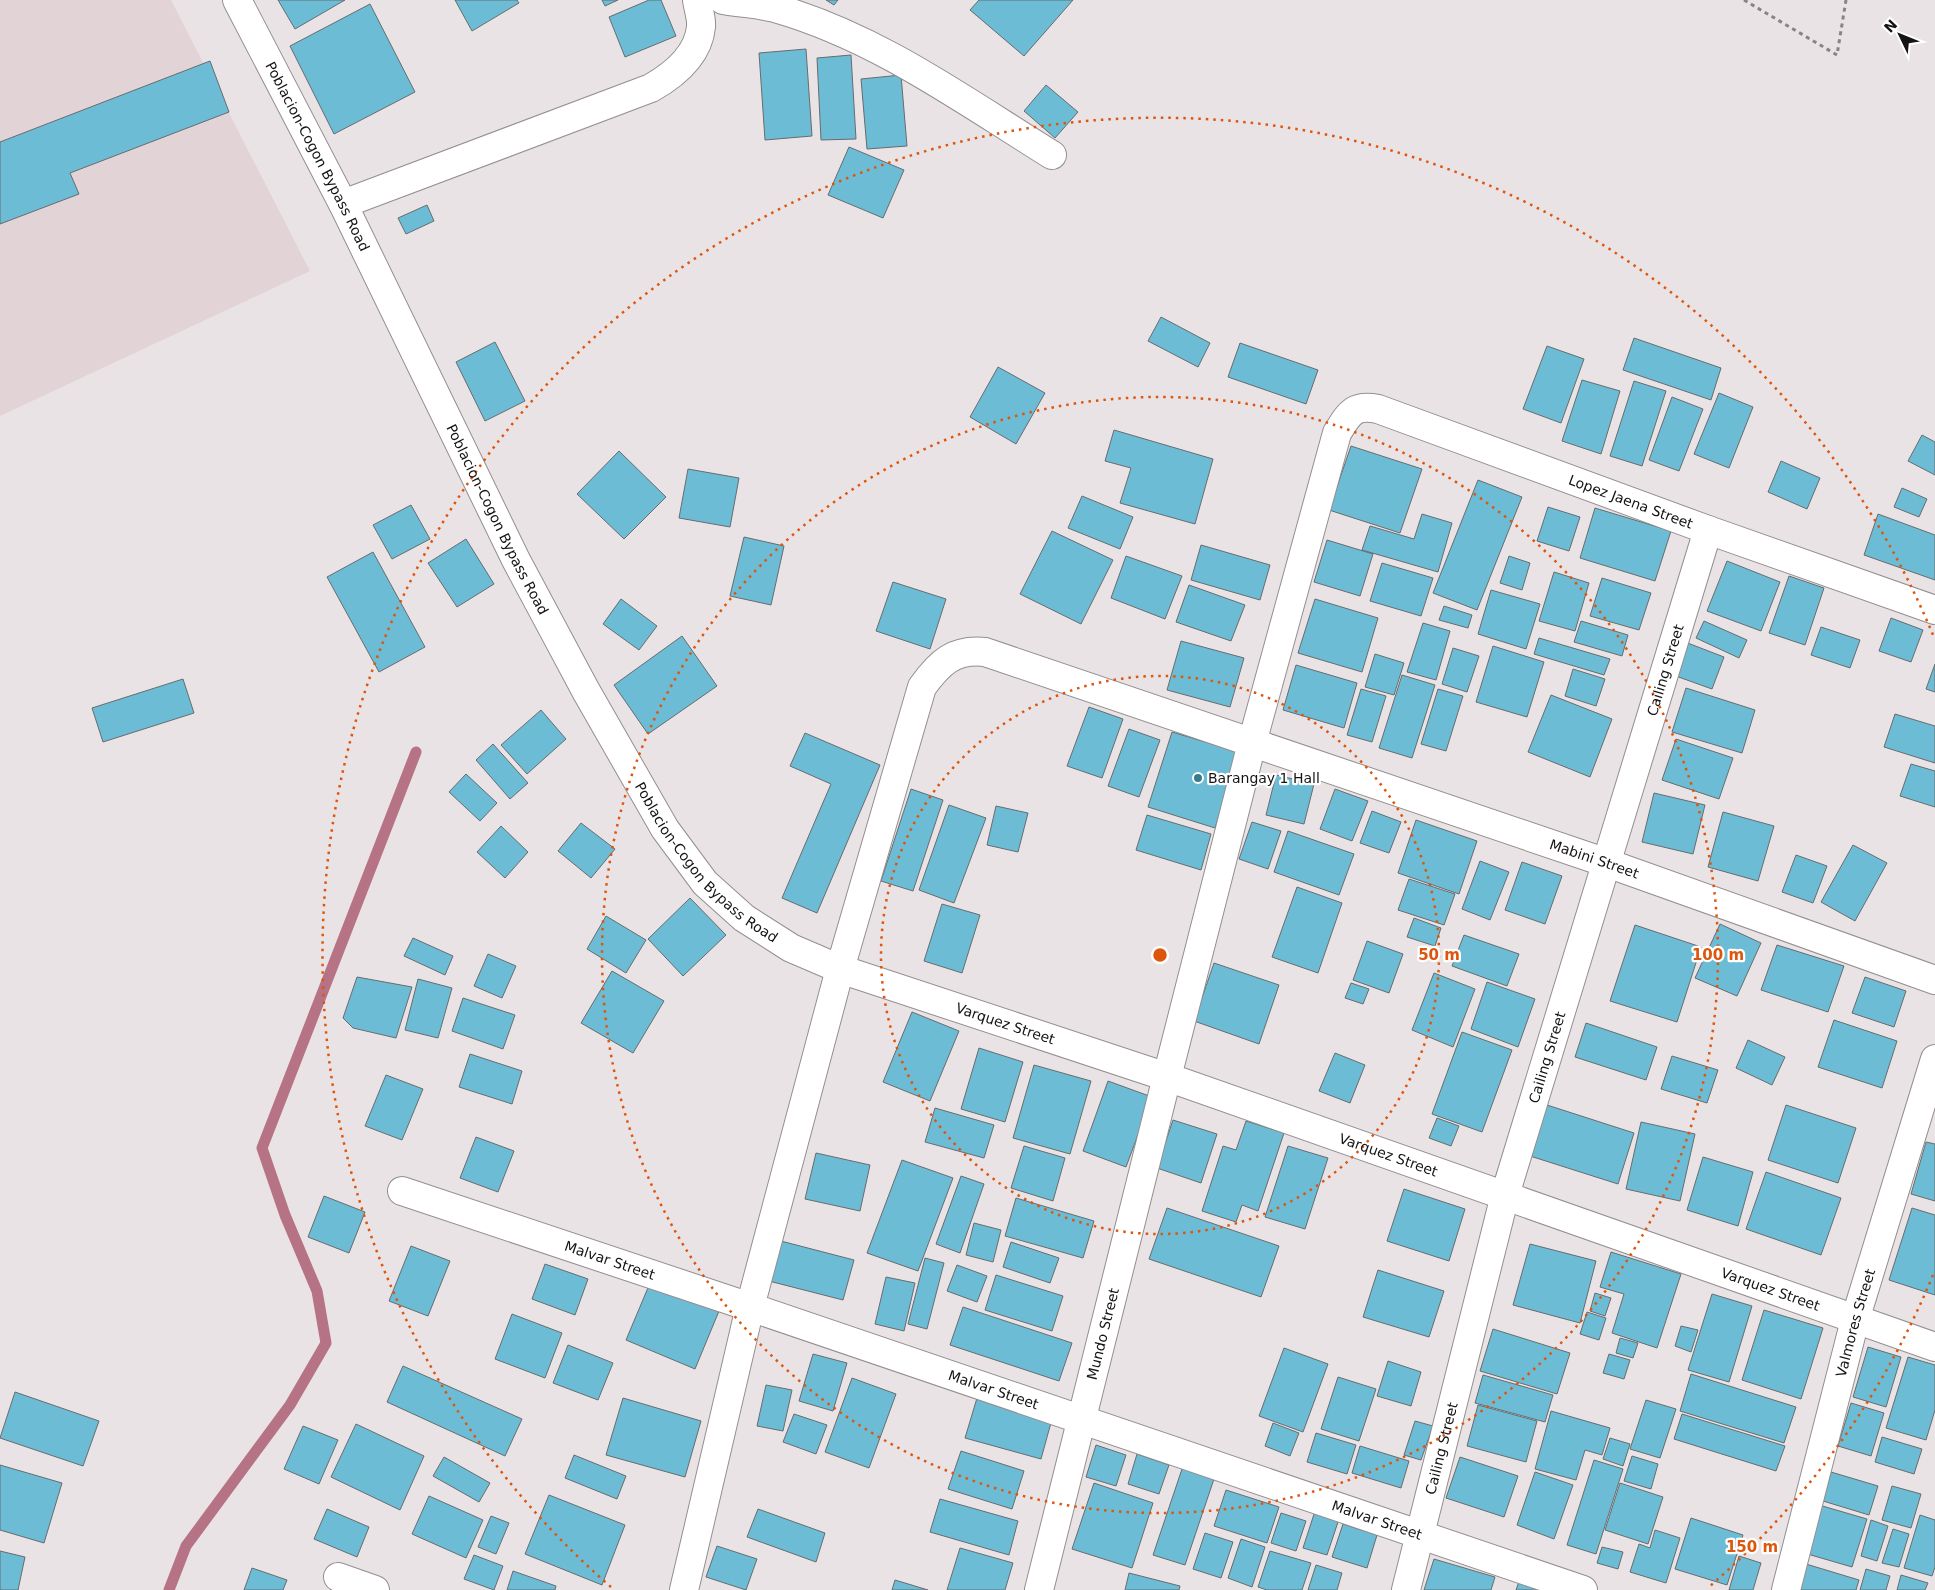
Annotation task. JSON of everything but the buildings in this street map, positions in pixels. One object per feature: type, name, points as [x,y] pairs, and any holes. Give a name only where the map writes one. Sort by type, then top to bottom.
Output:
[{"type":"street","name":"Poblacion-Cogon Bypass Road","points":[[237,0],[343,204],[516,560],[586,691],[665,829],[705,883],[744,918],[791,948],[840,969]]},
{"type":"street","points":[[343,204],[651,88],[677,70],[696,48],[701,26],[697,0]]},
{"type":"street","points":[[723,0],[774,8],[846,34],[885,52],[1052,155]]},
{"type":"street","name":"Lopez Jaena Street","points":[[1337,434],[1354,410],[1366,406],[1378,409],[1708,530],[1935,610]]},
{"type":"street","name":"Mundo Street","points":[[1038,1590],[1252,743],[1337,434]]},
{"type":"street","name":"Cailing Street","points":[[1406,1590],[1505,1195],[1708,530]]},
{"type":"street","name":"Mabini Street","points":[[684,1590],[750,1307],[840,969],[922,687],[934,671],[950,658],[967,650],[985,652],[1607,863],[1935,980]]},
{"type":"street","name":"Varquez Street","points":[[840,969],[1167,1077],[1935,1347]]},
{"type":"street","name":"Valmores Street","points":[[1786,1590],[1855,1320],[1935,1059]]},
{"type":"street","name":"Malvar Street","points":[[402,1191],[1583,1590]]},
{"type":"street","points":[[338,1577],[375,1590]]},
{"type":"path","points":[[1744,0],[1837,55],[1846,0]]},
{"type":"shaded area","points":[[0,0],[171,0],[310,271],[0,416]]},
{"type":"waterway","points":[[169,1590],[186,1546],[290,1405],[326,1343],[317,1291],[285,1215],[262,1148],[416,752]]},
{"type":"place","name":"Barangay 1 Hall","points":[[1198,778]]}]
